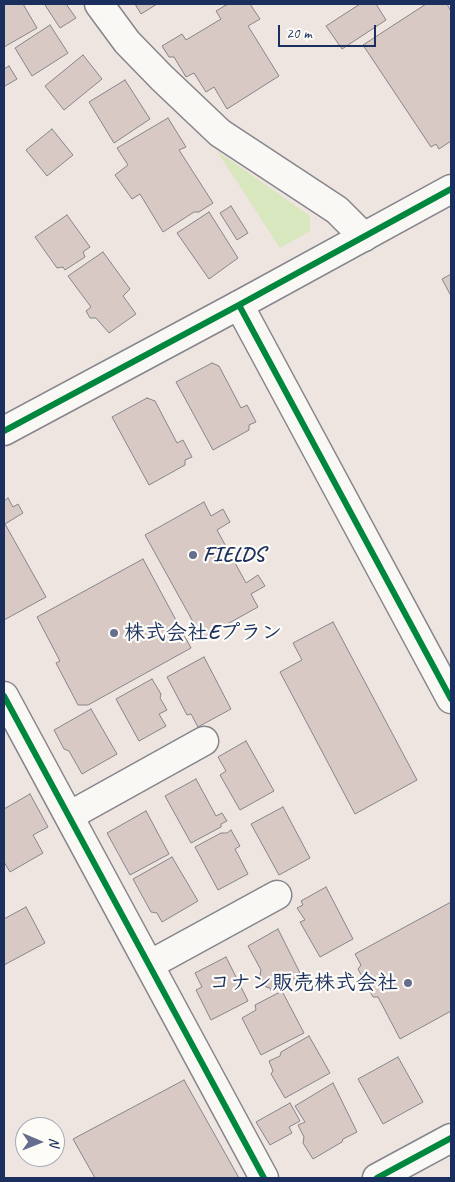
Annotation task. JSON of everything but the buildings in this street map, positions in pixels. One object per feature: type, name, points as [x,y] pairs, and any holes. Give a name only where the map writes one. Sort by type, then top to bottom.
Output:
[{"type":"street","points":[[99,4],[127,42],[220,133],[336,210],[364,237]]},
{"type":"street","points":[[4,431],[451,189]]},
{"type":"street","points":[[239,305],[451,699]]},
{"type":"street","points":[[4,696],[264,1178]]},
{"type":"street","points":[[69,816],[204,741]]},
{"type":"street","points":[[149,965],[277,895]]},
{"type":"street","points":[[377,1178],[451,1138]]},
{"type":"green space","points":[[217,151],[310,216],[310,231],[280,248]]},
{"type":"cycle path","points":[[4,431],[451,189]]},
{"type":"cycle path","points":[[239,305],[451,699]]},
{"type":"cycle path","points":[[4,696],[264,1178]]},
{"type":"cycle path","points":[[377,1178],[451,1138]]},
{"type":"place","name":"FIELDS","points":[[193,555]]},
{"type":"place","name":"株式会社Eプラン","points":[[114,633]]},
{"type":"place","name":"コナン販売株式会社","points":[[408,983]]}]
